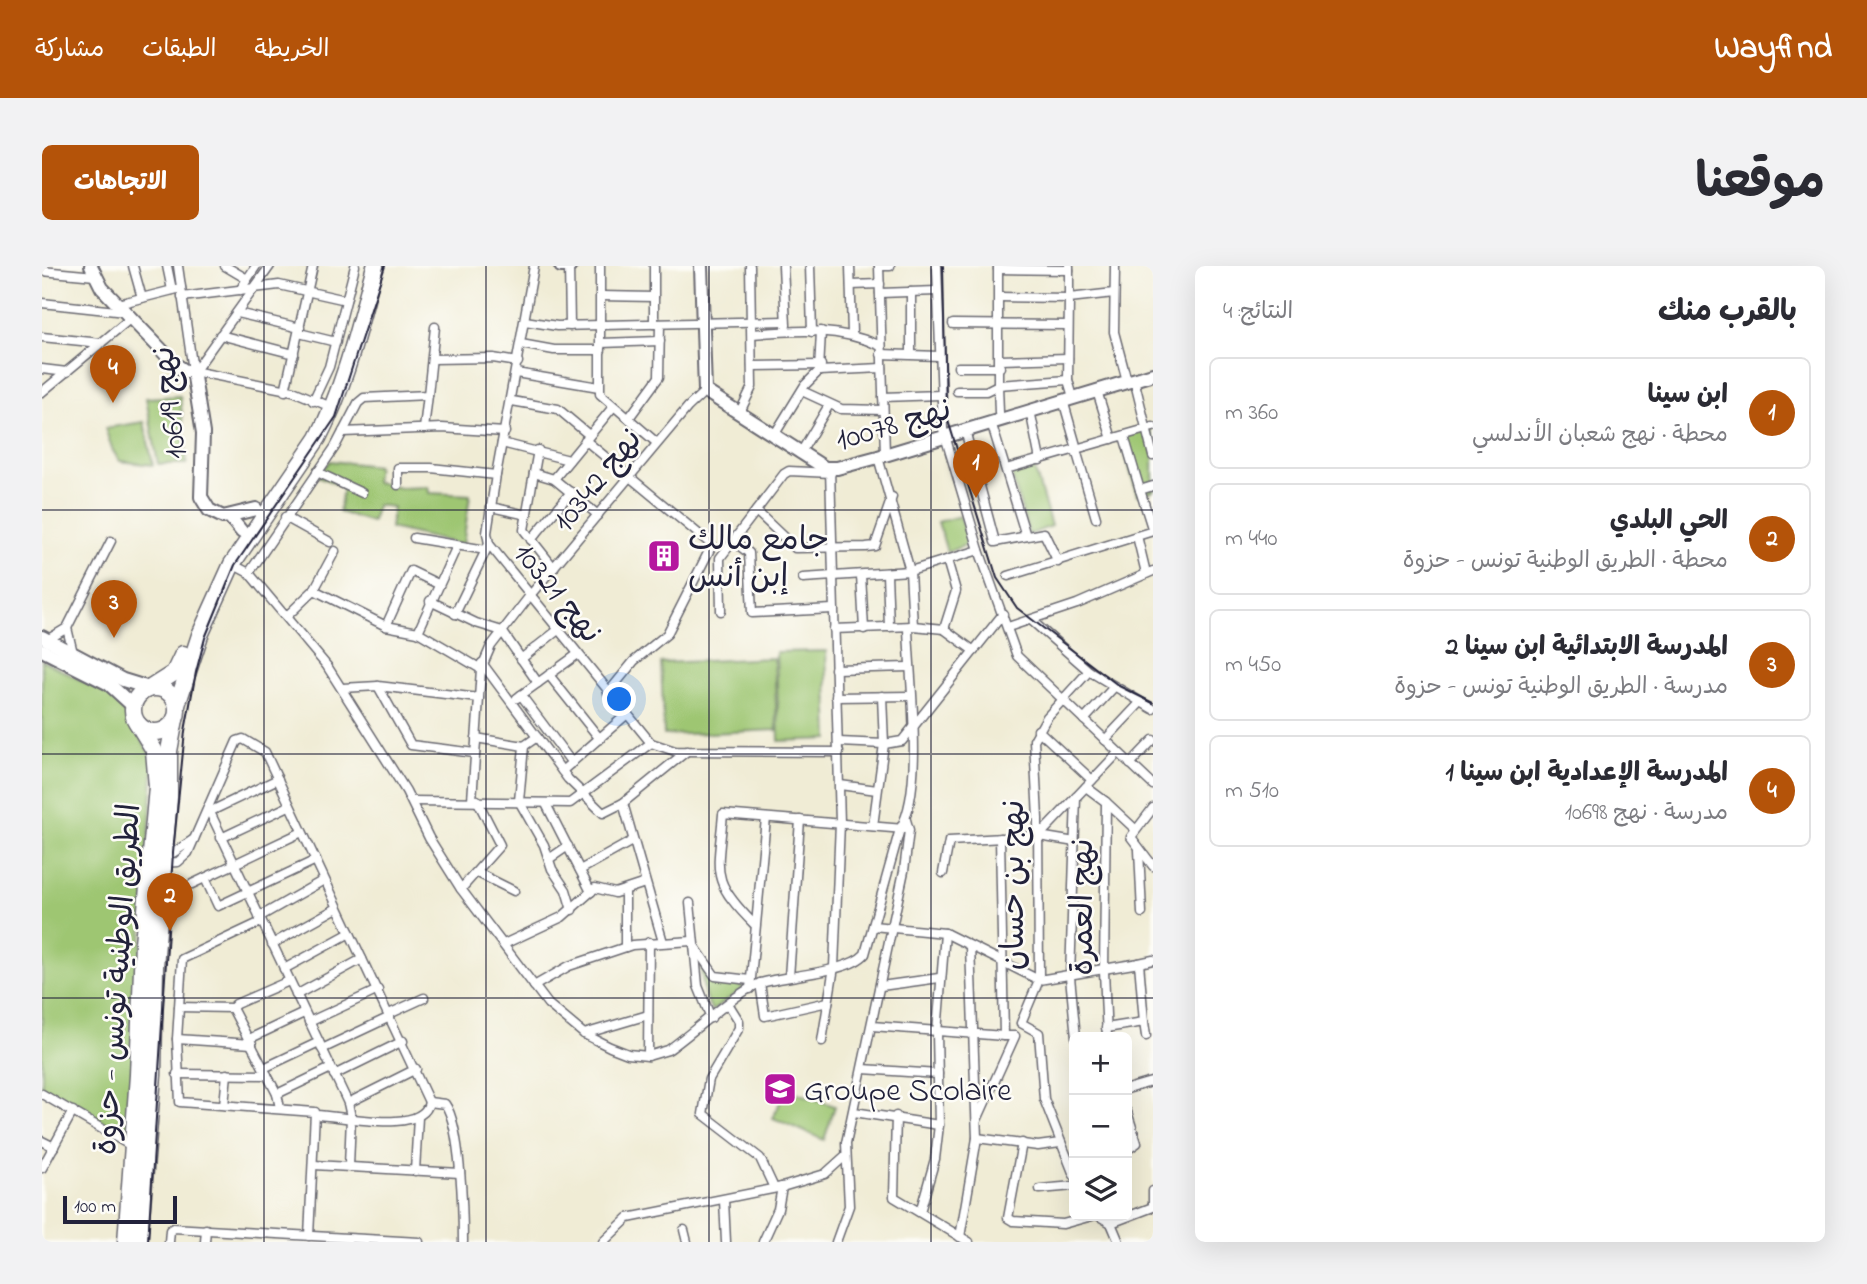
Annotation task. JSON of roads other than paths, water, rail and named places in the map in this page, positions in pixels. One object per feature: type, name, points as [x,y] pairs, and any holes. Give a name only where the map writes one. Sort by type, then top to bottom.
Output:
[{"type":"highway","points":[[151,688],[165,690],[176,712],[165,729],[158,732],[144,729],[138,724],[133,706],[136,698],[176,671],[208,592],[256,509],[292,460],[340,359],[366,266]]},
{"type":"highway","name":"الطريق الوطنية تونس - حزوة","points":[[139,1242],[144,943],[176,712],[205,623],[232,564],[318,438],[329,416],[349,364],[375,266]]},
{"type":"highway","name":"الطريق الوطنية تونس - حزوة","points":[[138,724],[154,750],[158,770],[157,859]]},
{"type":"highway","name":"الطريق الوطنية تونس - حزوة","points":[[126,1242],[140,1150]]},
{"type":"street","points":[[133,266],[142,298]]},
{"type":"street","points":[[167,266],[178,291]]},
{"type":"street","name":"نهج 10619","points":[[178,266],[178,291],[203,433],[201,497],[208,510],[229,516],[242,532]]},
{"type":"street","points":[[225,266],[247,279]]},
{"type":"street","points":[[240,289],[256,266]]},
{"type":"street","points":[[194,371],[270,266]]},
{"type":"street","points":[[285,391],[313,266]]},
{"type":"street","points":[[43,272],[93,271],[125,311],[185,371],[285,391],[319,402],[355,266]]},
{"type":"street","name":"نهج 10321","points":[[534,266],[512,401],[496,475],[487,533],[488,547],[532,593],[558,630],[651,743]]},
{"type":"street","points":[[561,266],[570,266],[570,326]]},
{"type":"street","points":[[600,266],[600,396],[657,443]]},
{"type":"street","points":[[628,418],[659,377],[660,341],[654,297],[654,266]]},
{"type":"street","points":[[701,266],[705,391]]},
{"type":"street","points":[[738,414],[752,387],[750,266]]},
{"type":"street","points":[[783,266],[787,331]]},
{"type":"street","points":[[810,266],[812,332]]},
{"type":"street","points":[[850,266],[852,334]]},
{"type":"street","points":[[836,1242],[849,1206],[845,1156],[893,930],[915,749],[909,667],[910,571],[882,455],[879,266],[890,266]]},
{"type":"street","points":[[937,266],[940,396],[944,435],[979,550],[1019,659],[1153,785]]},
{"type":"street","points":[[1115,266],[1114,332],[1149,428],[1153,456]]},
{"type":"street","points":[[1026,536],[1006,469],[995,418],[1000,364],[998,268],[1069,268],[1068,398],[1077,449],[1096,518]]},
{"type":"street","points":[[42,392],[101,343],[125,311],[142,298],[178,291],[279,285],[346,300]]},
{"type":"street","points":[[851,285],[911,292],[937,290]]},
{"type":"street","points":[[911,292],[911,354]]},
{"type":"street","points":[[999,297],[1069,298],[1114,293]]},
{"type":"street","points":[[601,296],[654,297]]},
{"type":"street","points":[[42,303],[125,311]]},
{"type":"street","points":[[237,313],[336,342]]},
{"type":"street","points":[[525,321],[570,326],[785,321]]},
{"type":"street","points":[[954,324],[1068,325]]},
{"type":"street","points":[[424,429],[435,327]]},
{"type":"street","points":[[751,334],[787,331],[852,334],[881,350],[939,356]]},
{"type":"street","points":[[773,437],[820,368],[821,331]]},
{"type":"street","points":[[220,335],[294,354]]},
{"type":"street","points":[[42,337],[101,343]]},
{"type":"street","points":[[521,344],[554,351],[660,341]]},
{"type":"street","points":[[432,359],[493,358],[518,362]]},
{"type":"street","points":[[958,367],[1069,358]]},
{"type":"street","points":[[752,366],[882,369]]},
{"type":"street","points":[[42,369],[67,372]]},
{"type":"street","points":[[516,373],[599,387]]},
{"type":"street","name":"نهج 10078","points":[[705,391],[830,471],[965,430],[995,418],[1153,374]]},
{"type":"street","points":[[957,391],[986,391],[998,385],[1068,380]]},
{"type":"street","name":"نهج 10342","points":[[482,666],[502,631],[532,593],[657,443],[705,391]]},
{"type":"street","points":[[802,391],[843,409],[883,410]]},
{"type":"street","points":[[1097,391],[1112,439]]},
{"type":"street","points":[[248,573],[343,432],[358,403],[364,398],[428,395]]},
{"type":"street","points":[[883,397],[940,396]]},
{"type":"street","points":[[512,401],[558,409],[629,478],[710,541],[712,547],[667,634],[634,661],[608,693]]},
{"type":"street","points":[[800,454],[829,405]]},
{"type":"street","points":[[554,479],[613,407]]},
{"type":"street","points":[[1030,410],[1040,460]]},
{"type":"street","points":[[1006,469],[1149,428]]},
{"type":"street","points":[[343,432],[424,429],[505,432]]},
{"type":"street","points":[[965,430],[994,541],[997,543],[1046,534],[1058,562]]},
{"type":"street","points":[[1007,576],[1153,531],[1124,436]]},
{"type":"street","points":[[502,443],[569,460]]},
{"type":"street","points":[[538,450],[524,530],[554,568]]},
{"type":"street","points":[[398,485],[398,468],[431,468],[496,475]]},
{"type":"street","points":[[721,611],[719,560],[786,471],[830,471],[840,823],[834,967],[822,1041]]},
{"type":"street","points":[[317,472],[362,493]]},
{"type":"street","points":[[534,473],[554,479],[598,515]]},
{"type":"street","points":[[1140,490],[1153,486]]},
{"type":"street","points":[[531,540],[571,492]]},
{"type":"street","points":[[756,511],[795,548],[875,545],[892,498]]},
{"type":"street","points":[[491,507],[527,515]]},
{"type":"street","points":[[229,516],[256,509]]},
{"type":"street","points":[[285,517],[330,542]]},
{"type":"street","points":[[1008,627],[1150,572],[1137,536]]},
{"type":"street","points":[[414,538],[457,546],[488,547],[455,614]]},
{"type":"street","points":[[44,642],[67,628],[111,541]]},
{"type":"street","points":[[733,541],[749,553],[752,613],[833,609]]},
{"type":"street","points":[[418,632],[457,546]]},
{"type":"street","points":[[803,578],[910,571],[979,550]]},
{"type":"street","points":[[287,616],[314,590],[335,551]]},
{"type":"street","points":[[944,629],[956,591],[947,560]]},
{"type":"street","points":[[232,564],[248,573],[287,616],[342,688],[411,800],[429,838],[461,889],[534,986],[557,1012],[584,1034],[628,1054],[648,1056],[668,1050],[729,1005],[750,985],[766,818]]},
{"type":"street","points":[[386,626],[411,572],[438,584]]},
{"type":"street","points":[[887,574],[889,627]]},
{"type":"street","points":[[861,575],[864,629]]},
{"type":"street","points":[[314,590],[386,626],[418,632],[482,666],[512,701],[562,771],[584,796],[606,813],[623,803],[687,751]]},
{"type":"street","points":[[430,601],[455,614],[502,631],[538,683]]},
{"type":"street","points":[[411,800],[568,804],[584,796],[651,743],[670,750],[687,751],[839,747],[902,741],[1003,614]]},
{"type":"street","points":[[1031,620],[1089,671],[1139,704],[1153,709]]},
{"type":"street","points":[[67,628],[73,653]]},
{"type":"street","points":[[834,629],[944,629],[964,644],[972,654]]},
{"type":"street","points":[[521,659],[558,630]]},
{"type":"street","points":[[44,642],[73,653],[123,680],[151,688]]},
{"type":"street","points":[[44,642],[109,684],[133,706]]},
{"type":"street","points":[[512,701],[578,654]]},
{"type":"street","points":[[461,889],[478,873],[501,842],[475,800],[475,753],[482,666]]},
{"type":"street","points":[[835,669],[909,667]]},
{"type":"street","points":[[1038,730],[1062,699],[1089,671]]},
{"type":"street","points":[[549,675],[600,739]]},
{"type":"street","points":[[342,688],[378,686],[479,698]]},
{"type":"street","points":[[378,686],[411,745],[475,753]]},
{"type":"street","points":[[1084,720],[1115,687]]},
{"type":"street","points":[[521,695],[572,763]]},
{"type":"street","points":[[836,697],[911,695]]},
{"type":"street","points":[[873,826],[884,744],[882,696]]},
{"type":"street","points":[[1105,740],[1139,704]]},
{"type":"street","points":[[562,771],[626,715]]},
{"type":"street","name":"نهج العمرة","points":[[1038,730],[1106,802],[1104,971],[1107,1032]]},
{"type":"street","name":"نهج بن حسان","points":[[977,1120],[1039,980],[1039,836],[1034,746],[1038,730]]},
{"type":"street","points":[[476,738],[524,746],[537,737]]},
{"type":"street","points":[[157,859],[185,858],[209,811],[234,745],[240,740],[265,752],[416,1069],[429,1102],[427,1111],[418,1117],[393,1123],[280,1108],[180,1101],[177,1039],[182,959],[260,919],[324,880]]},
{"type":"street","points":[[1130,764],[1153,740]]},
{"type":"street","points":[[524,746],[519,802],[566,890],[572,910]]},
{"type":"street","points":[[1039,836],[1118,753]]},
{"type":"street","points":[[209,811],[278,779]]},
{"type":"street","points":[[839,785],[877,790]]},
{"type":"street","points":[[1076,797],[1070,977],[1076,1032]]},
{"type":"street","points":[[1106,802],[1135,829]]},
{"type":"street","points":[[623,803],[663,942]]},
{"type":"street","points":[[546,804],[591,892]]},
{"type":"street","points":[[221,838],[289,806]]},
{"type":"street","points":[[1152,862],[1139,850],[1131,836],[1153,808]]},
{"type":"street","points":[[209,811],[348,1103],[351,1117],[349,1166]]},
{"type":"street","points":[[754,924],[737,907],[720,881],[723,814],[905,829]]},
{"type":"street","points":[[789,977],[800,820]]},
{"type":"street","points":[[692,942],[715,976],[750,985],[834,967],[863,957],[905,829]]},
{"type":"street","points":[[192,884],[302,832]]},
{"type":"street","points":[[943,873],[949,841],[1039,836],[1075,842]]},
{"type":"street","points":[[1000,838],[1004,1036]]},
{"type":"street","points":[[580,870],[632,841]]},
{"type":"street","points":[[549,859],[568,846]]},
{"type":"street","points":[[1139,850],[1142,913]]},
{"type":"street","points":[[205,878],[218,906],[316,860]]},
{"type":"street","points":[[478,873],[514,891]]},
{"type":"street","points":[[504,944],[562,918],[596,888],[612,893],[645,883]]},
{"type":"street","points":[[625,890],[625,947]]},
{"type":"street","points":[[690,903],[692,942],[700,995],[711,1018]]},
{"type":"street","points":[[272,944],[337,908]]},
{"type":"street","points":[[873,926],[945,933],[1039,980],[1070,977],[1153,960]]},
{"type":"street","points":[[284,969],[350,933]]},
{"type":"street","points":[[920,1212],[935,1159],[939,1125],[937,1033],[939,978],[945,933]]},
{"type":"street","points":[[648,1056],[649,942]]},
{"type":"street","points":[[534,986],[569,967],[625,947],[649,942],[692,942]]},
{"type":"street","points":[[960,1237],[977,1138],[971,1036],[970,946]]},
{"type":"street","points":[[296,995],[362,959]]},
{"type":"street","points":[[1139,963],[1146,1036]]},
{"type":"street","points":[[881,986],[939,978]]},
{"type":"street","points":[[232,1008],[236,1003],[289,981]]},
{"type":"street","points":[[760,983],[765,1016],[828,1002]]},
{"type":"street","points":[[309,1022],[378,990]]},
{"type":"street","points":[[177,1074],[265,1072],[424,998]]},
{"type":"street","points":[[729,1005],[739,1021],[739,1028],[709,1079],[702,1114],[761,1158],[778,1188],[778,1209],[762,1242]]},
{"type":"street","points":[[179,1007],[232,1008]]},
{"type":"street","points":[[232,1008],[277,1094],[280,1108]]},
{"type":"street","points":[[177,1039],[250,1041],[304,1013]]},
{"type":"street","points":[[584,1034],[648,1015]]},
{"type":"street","points":[[1110,1032],[1144,1022]]},
{"type":"street","points":[[1021,1023],[1039,1033],[1044,1099],[1069,1164]]},
{"type":"street","points":[[872,1026],[971,1036],[1016,1036]]},
{"type":"street","points":[[277,1094],[403,1041]]},
{"type":"street","points":[[348,1103],[416,1069]]},
{"type":"street","points":[[863,1069],[938,1074]]},
{"type":"street","points":[[224,1105],[227,1074]]},
{"type":"street","points":[[1132,1088],[1151,1082]]},
{"type":"street","points":[[42,1094],[140,1150]]},
{"type":"street","points":[[429,1102],[445,1104],[449,1109],[460,1173],[463,1242]]},
{"type":"street","points":[[42,1168],[73,1111]]},
{"type":"street","points":[[854,1112],[896,1116],[939,1125]]},
{"type":"street","points":[[309,1236],[315,1113]]},
{"type":"street","points":[[896,1116],[893,1194],[969,1242]]},
{"type":"street","points":[[415,1171],[418,1117]]},
{"type":"street","points":[[1132,1128],[1137,1143],[1132,1146]]},
{"type":"street","points":[[977,1138],[1022,1143],[1060,1143]]},
{"type":"street","points":[[42,1141],[54,1147]]},
{"type":"street","points":[[1022,1143],[1008,1218],[1013,1221],[1063,1224],[1074,1221]]},
{"type":"street","points":[[604,1242],[628,1218],[664,1208],[724,1200],[778,1188],[825,1174],[845,1156]]},
{"type":"street","points":[[314,1165],[460,1173]]},
{"type":"street","points":[[1040,1189],[1069,1186]]},
{"type":"street","points":[[1111,1223],[1153,1207],[1153,1191]]},
{"type":"street","points":[[724,1200],[726,1242]]},
{"type":"street","points":[[1108,1221],[1119,1242]]},
{"type":"street","points":[[169,1242],[171,1228],[234,1231],[263,1238],[309,1236],[417,1242]]},
{"type":"street","points":[[205,1242],[206,1229]]},
{"type":"street","points":[[684,1230],[687,1242]]},
{"type":"street","points":[[234,1231],[234,1242]]},
{"type":"tram line","points":[[148,1242],[173,853],[185,731],[196,672],[205,638],[235,565],[336,417],[385,266]]},
{"type":"tram line","points":[[943,266],[946,414],[997,578],[1017,608],[1119,686],[1153,703]]},
{"type":"place","name":"المدرسة الإعدادية ابن سينا 1","points":[[113,403]]},
{"type":"place","name":"ابن سينا","points":[[976,498]]},
{"type":"place","name":"جامع مالك إبن أنس","points":[[664,556]]},
{"type":"place","name":"المدرسة الابتدائية ابن سينا 2","points":[[114,638]]},
{"type":"place","name":"الحي البلدي","points":[[170,931]]},
{"type":"place","name":"Groupe Scolaire","points":[[780,1089]]}]
